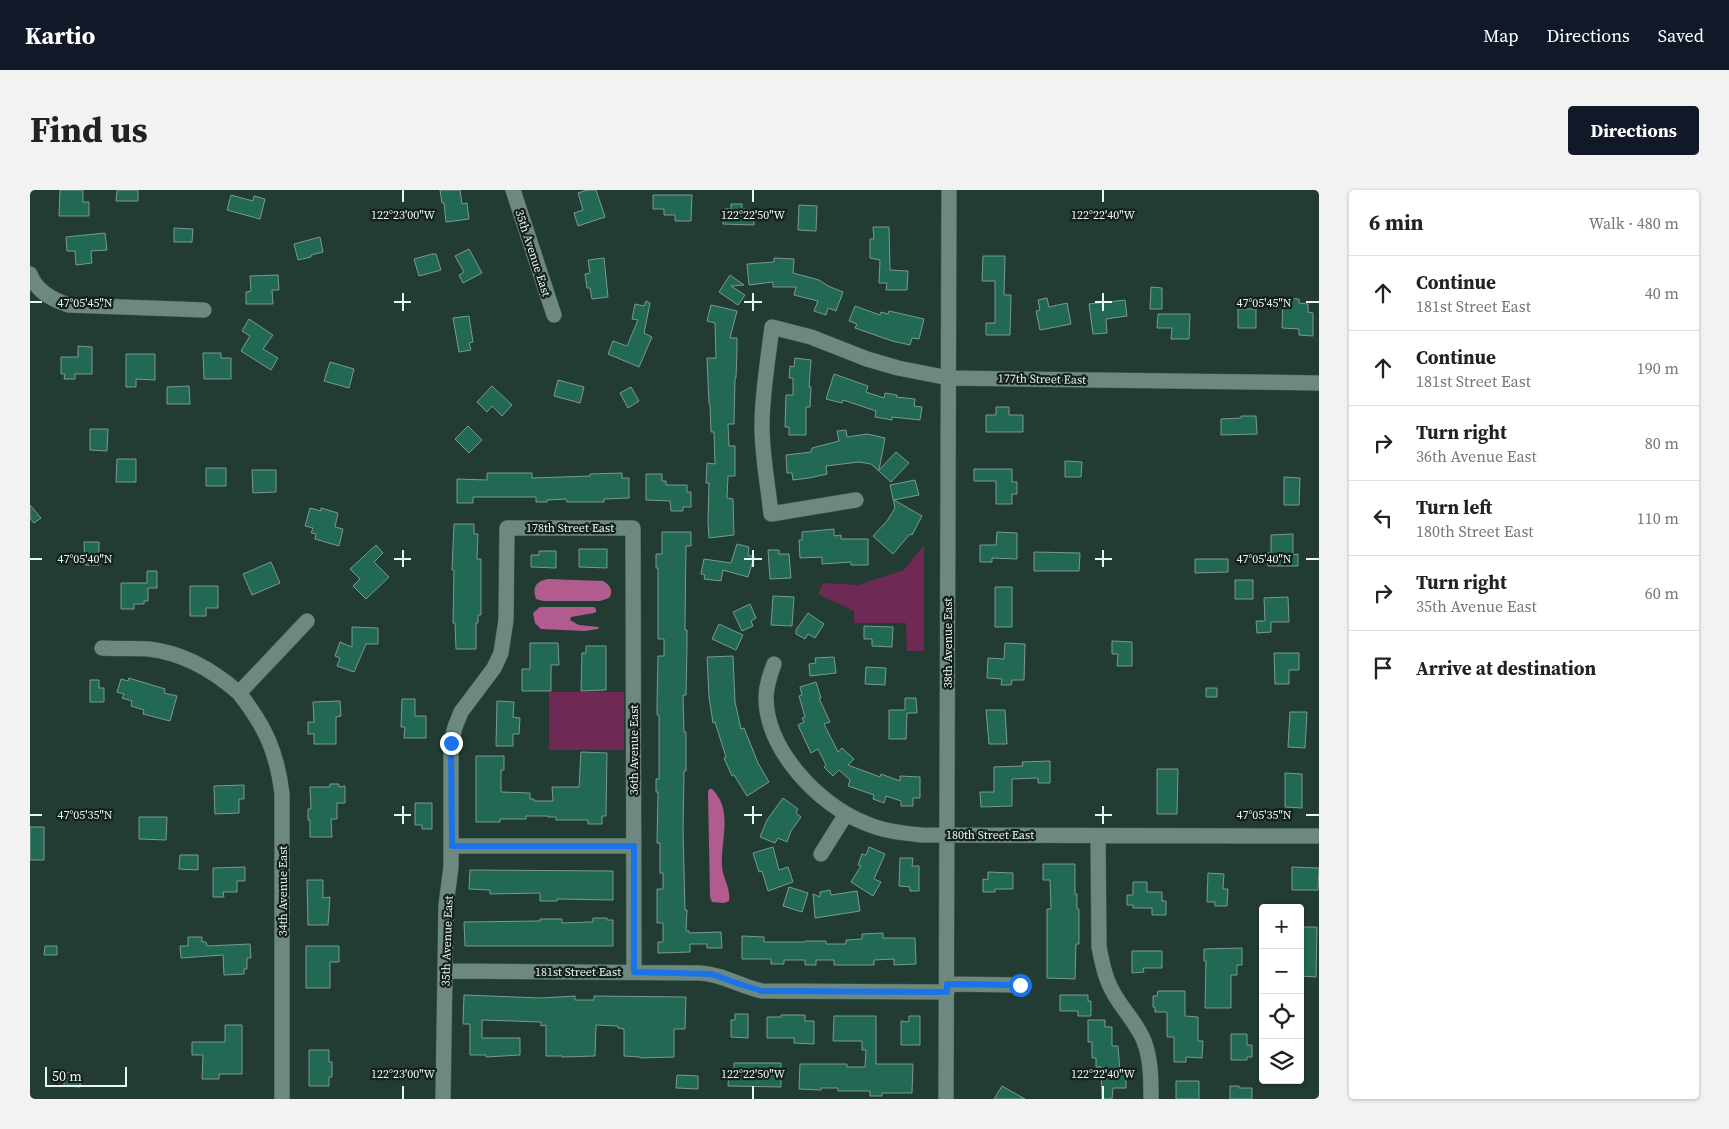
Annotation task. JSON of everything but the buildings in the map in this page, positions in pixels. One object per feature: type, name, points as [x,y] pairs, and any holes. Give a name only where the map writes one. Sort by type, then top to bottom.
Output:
[{"type":"street","name":"35th Avenue East","points":[[513,190],[554,315]]},
{"type":"street","name":"38th Avenue East","points":[[946,1097],[949,190]]},
{"type":"street","points":[[30,274],[32,279],[45,293],[69,305],[204,310]]},
{"type":"street","name":"177th Street East","points":[[856,500],[771,514],[763,451],[762,411],[772,327],[811,337],[867,359],[898,368],[949,378],[1319,383]]},
{"type":"street","name":"35th Avenue East","points":[[444,1099],[446,905],[452,866],[451,743],[461,712],[494,668],[501,654],[506,620],[507,528]]},
{"type":"street","name":"178th Street East","points":[[507,528],[633,528]]},
{"type":"street","name":"36th Avenue East","points":[[633,528],[634,972]]},
{"type":"street","points":[[239,693],[307,621]]},
{"type":"street","name":"34th Avenue East","points":[[102,648],[149,649],[193,662],[216,674],[239,693],[258,720],[274,754],[282,794],[282,1099]]},
{"type":"street","name":"180th Street East","points":[[774,664],[766,696],[769,717],[776,736],[798,774],[829,803],[863,823],[892,832],[920,835],[1319,836]]},
{"type":"street","points":[[821,854],[846,814]]},
{"type":"street","points":[[1098,836],[1099,947],[1113,992],[1138,1027],[1145,1042],[1149,1057],[1151,1099]]},
{"type":"street","points":[[452,846],[634,846]]},
{"type":"street","name":"181st Street East","points":[[445,971],[712,974],[762,991],[1020,985]]},
{"type":"shaded area","points":[[924,545],[924,651],[907,651],[906,623],[854,623],[854,611],[818,594],[823,583],[858,585],[904,570]]},
{"type":"shaded area","points":[[548,579],[603,581],[608,584],[611,593],[609,598],[600,601],[543,601],[536,599],[536,585],[540,581]]},
{"type":"shaded area","points":[[540,607],[594,607],[596,612],[571,617],[570,620],[579,625],[599,627],[598,629],[585,631],[541,629],[535,623],[533,613]]},
{"type":"shaded area","points":[[549,692],[624,692],[624,750],[549,750]]},
{"type":"shaded area","points":[[709,789],[712,789],[719,798],[723,807],[722,867],[729,897],[729,901],[724,903],[712,902],[710,897]]},
{"type":"route","points":[[451,743],[452,846],[634,846],[634,972],[712,974],[722,976],[751,989],[762,991],[947,992],[947,984],[1020,985]]}]
